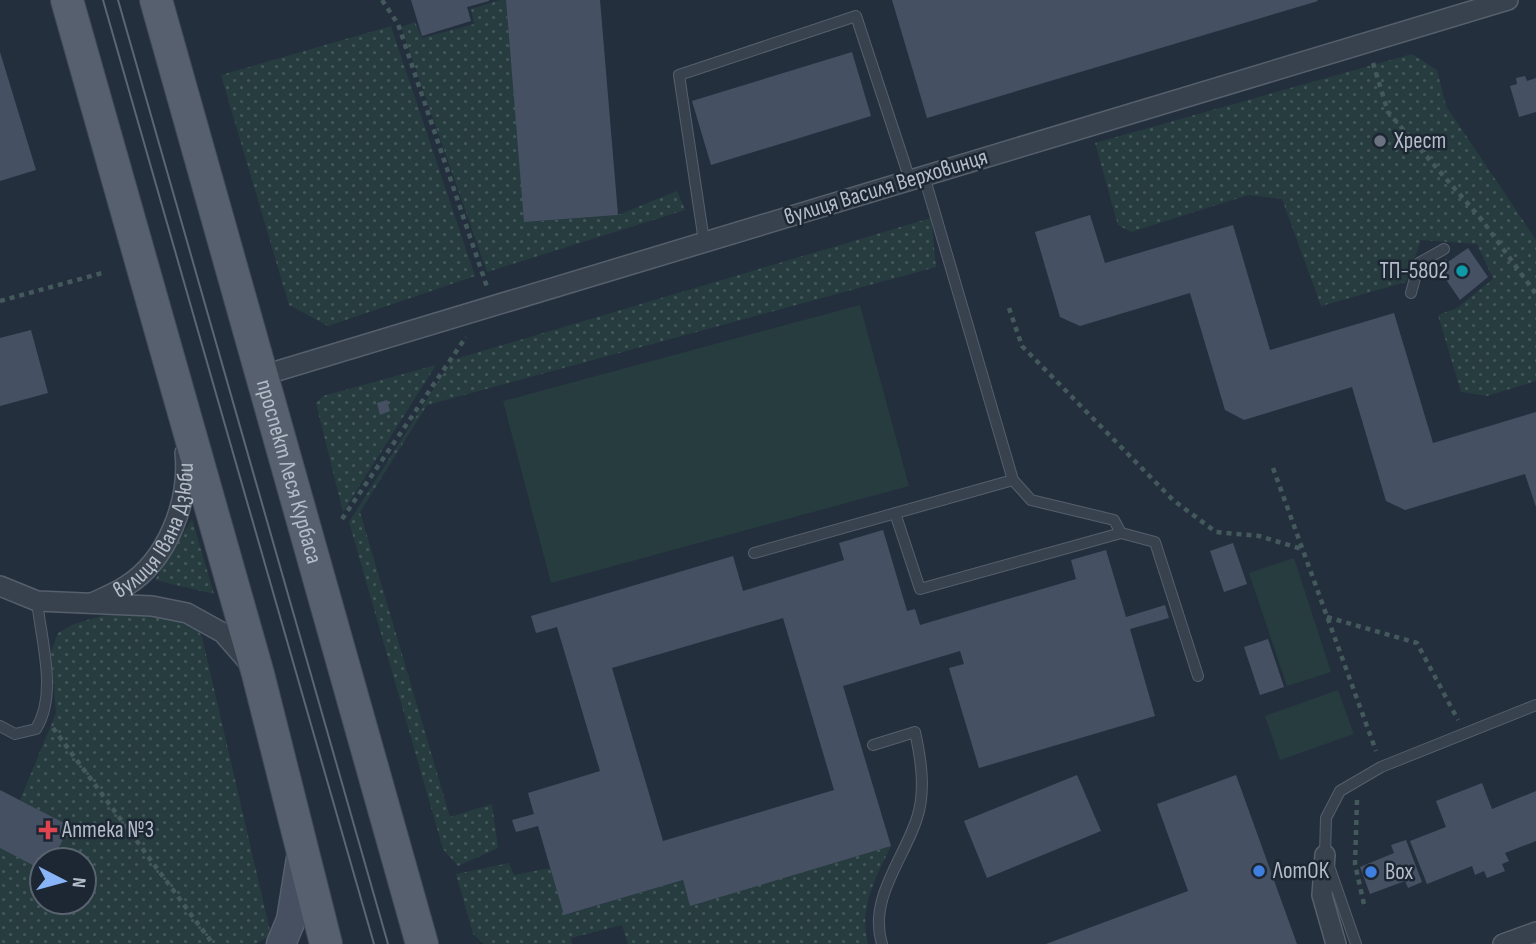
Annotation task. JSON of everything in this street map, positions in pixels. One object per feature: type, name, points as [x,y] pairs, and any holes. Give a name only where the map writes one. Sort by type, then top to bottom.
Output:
[{"type":"main road","points":[[67,0],[258,674],[326,944]]},
{"type":"main road","name":"проспект Леся Курбаса","points":[[156,0],[423,941]]},
{"type":"main road","points":[[281,944],[291,920],[302,852]]},
{"type":"street","name":"вулиця Василя Верховинця","points":[[264,375],[1508,0]]},
{"type":"street","name":"вулиця Івана Дзюби","points":[[88,606],[128,585],[159,552],[177,519],[187,471],[177,393]]},
{"type":"street","name":"вулиця Івана Дзюби","points":[[0,586],[37,601],[88,606],[152,606],[187,613],[223,633],[258,674]]},
{"type":"street","points":[[1325,855],[1322,895],[1336,944]]},
{"type":"street","points":[[1504,944],[1536,932]]},
{"type":"lane","points":[[704,242],[679,75],[856,16],[917,178],[1013,480],[1031,499],[1114,520],[1121,533]]},
{"type":"lane","points":[[1411,293],[1419,263],[1444,248]]},
{"type":"lane","points":[[754,553],[1013,480]]},
{"type":"lane","points":[[895,513],[920,589],[1121,533],[1155,542],[1198,676]]},
{"type":"lane","points":[[0,726],[15,734],[36,729],[44,716],[47,690],[37,601]]},
{"type":"lane","points":[[1356,944],[1325,855],[1326,818],[1340,791],[1381,767],[1536,705]]},
{"type":"lane","points":[[873,745],[915,732],[922,762],[918,815],[880,902],[877,919],[881,944]]},
{"type":"path","points":[[342,519],[451,355],[494,305],[398,24],[382,0]]},
{"type":"path","points":[[1367,43],[1388,112],[1482,220],[1536,294]]},
{"type":"path","points":[[0,300],[106,272]]},
{"type":"path","points":[[1009,308],[1022,346],[1173,500],[1216,532],[1259,536],[1302,549]]},
{"type":"path","points":[[1273,468],[1381,767],[1357,798],[1355,864],[1366,917]]},
{"type":"path","points":[[1327,617],[1417,643],[1465,733]]},
{"type":"path","points":[[44,716],[213,944]]},
{"type":"green space","points":[[506,0],[525,222],[618,215],[677,191],[685,210],[487,272],[401,27],[415,22],[422,38],[474,24],[471,9]]},
{"type":"green space","points":[[391,26],[475,276],[328,326],[289,305],[221,75]]},
{"type":"green space","points":[[1412,54],[1437,70],[1446,106],[1536,240],[1536,381],[1487,396],[1461,392],[1438,315],[1457,308],[1493,279],[1477,244],[1421,240],[1406,282],[1321,306],[1282,199],[1248,195],[1131,232],[1118,225],[1095,143]]},
{"type":"green space","points":[[931,218],[936,267],[427,405],[360,512],[450,817],[492,804],[498,848],[458,866],[443,849],[349,522],[452,360]]},
{"type":"green space","points":[[860,305],[909,486],[551,583],[503,401]]},
{"type":"green space","points":[[436,365],[343,512],[316,403],[323,396]]},
{"type":"green space","points":[[192,519],[214,594],[155,580]]},
{"type":"green space","points":[[1294,558],[1331,672],[1287,686],[1249,573]]},
{"type":"green space","points":[[108,614],[157,616],[196,627],[202,637],[271,935],[256,944],[0,944],[0,848],[28,863],[28,916],[98,916],[98,846],[59,846],[70,826],[20,800],[56,713],[51,652],[58,633],[74,624]]},
{"type":"green space","points":[[1338,690],[1354,734],[1280,760],[1265,716]]},
{"type":"green space","points":[[891,846],[874,882],[867,905],[868,944],[628,944],[622,925],[571,938],[572,944],[484,944],[473,934],[456,874],[509,863],[514,875],[550,868],[565,915],[683,880],[690,905]]},
{"type":"building","points":[[411,0],[489,1],[467,7],[471,21],[422,36]]},
{"type":"building","points":[[506,0],[600,0],[618,215],[524,222]]},
{"type":"building","points":[[892,0],[1317,0],[1318,1],[927,118]]},
{"type":"building","points":[[0,52],[36,170],[0,181]]},
{"type":"building","points":[[852,52],[871,116],[711,165],[692,101]]},
{"type":"building","points":[[1525,76],[1527,81],[1536,78],[1536,112],[1519,117],[1510,86],[1517,84],[1516,78]]},
{"type":"building","points":[[1090,215],[1105,263],[1233,225],[1270,350],[1394,313],[1433,443],[1536,412],[1536,507],[1525,474],[1405,510],[1386,501],[1352,387],[1244,420],[1225,410],[1190,293],[1080,326],[1060,317],[1035,232]]},
{"type":"building","name":"ТП-5802","points":[[1468,248],[1488,277],[1460,300],[1436,265],[1446,259],[1448,262]]},
{"type":"building","points":[[31,330],[48,393],[0,406],[0,338]]},
{"type":"building","points":[[387,400],[390,411],[380,415],[377,403]]},
{"type":"building","points":[[883,530],[907,611],[915,609],[920,625],[1076,579],[1071,560],[1106,550],[1126,617],[1165,605],[1169,618],[1130,629],[1155,716],[979,768],[949,668],[964,664],[960,651],[843,686],[891,846],[690,906],[683,880],[564,915],[538,826],[516,832],[512,820],[534,814],[528,793],[600,771],[557,627],[536,633],[531,616],[733,556],[743,591],[844,560],[839,543]],"holes":[[[783,618],[834,790],[663,841],[612,668]]]},
{"type":"building","points":[[1233,543],[1247,584],[1224,592],[1210,551]]},
{"type":"building","points":[[1268,639],[1284,687],[1260,695],[1244,647]]},
{"type":"building","points":[[1077,775],[1101,831],[987,878],[964,821]]},
{"type":"building","points":[[1236,775],[1297,944],[1046,944],[1188,891],[1157,804]]},
{"type":"building","points":[[1482,783],[1492,809],[1536,791],[1536,841],[1505,853],[1509,861],[1502,864],[1505,871],[1487,878],[1484,871],[1475,875],[1472,866],[1427,884],[1410,841],[1446,827],[1436,801]]},
{"type":"building","points":[[0,790],[70,826],[59,846],[28,846],[28,863],[0,848]]},
{"type":"building","points":[[1406,840],[1422,882],[1408,888],[1405,881],[1370,894],[1360,867],[1394,853],[1391,845]]},
{"type":"tram line","points":[[103,0],[374,944]]},
{"type":"tram line","points":[[118,0],[388,944]]},
{"type":"place","name":"Хрест","points":[[1380,141]]},
{"type":"place","name":"ТП-5802","points":[[1462,271]]},
{"type":"place","name":"Аптека №3","points":[[48,830]]},
{"type":"place","name":"ЛотОК","points":[[1259,871]]},
{"type":"place","name":"Box","points":[[1371,872]]}]
